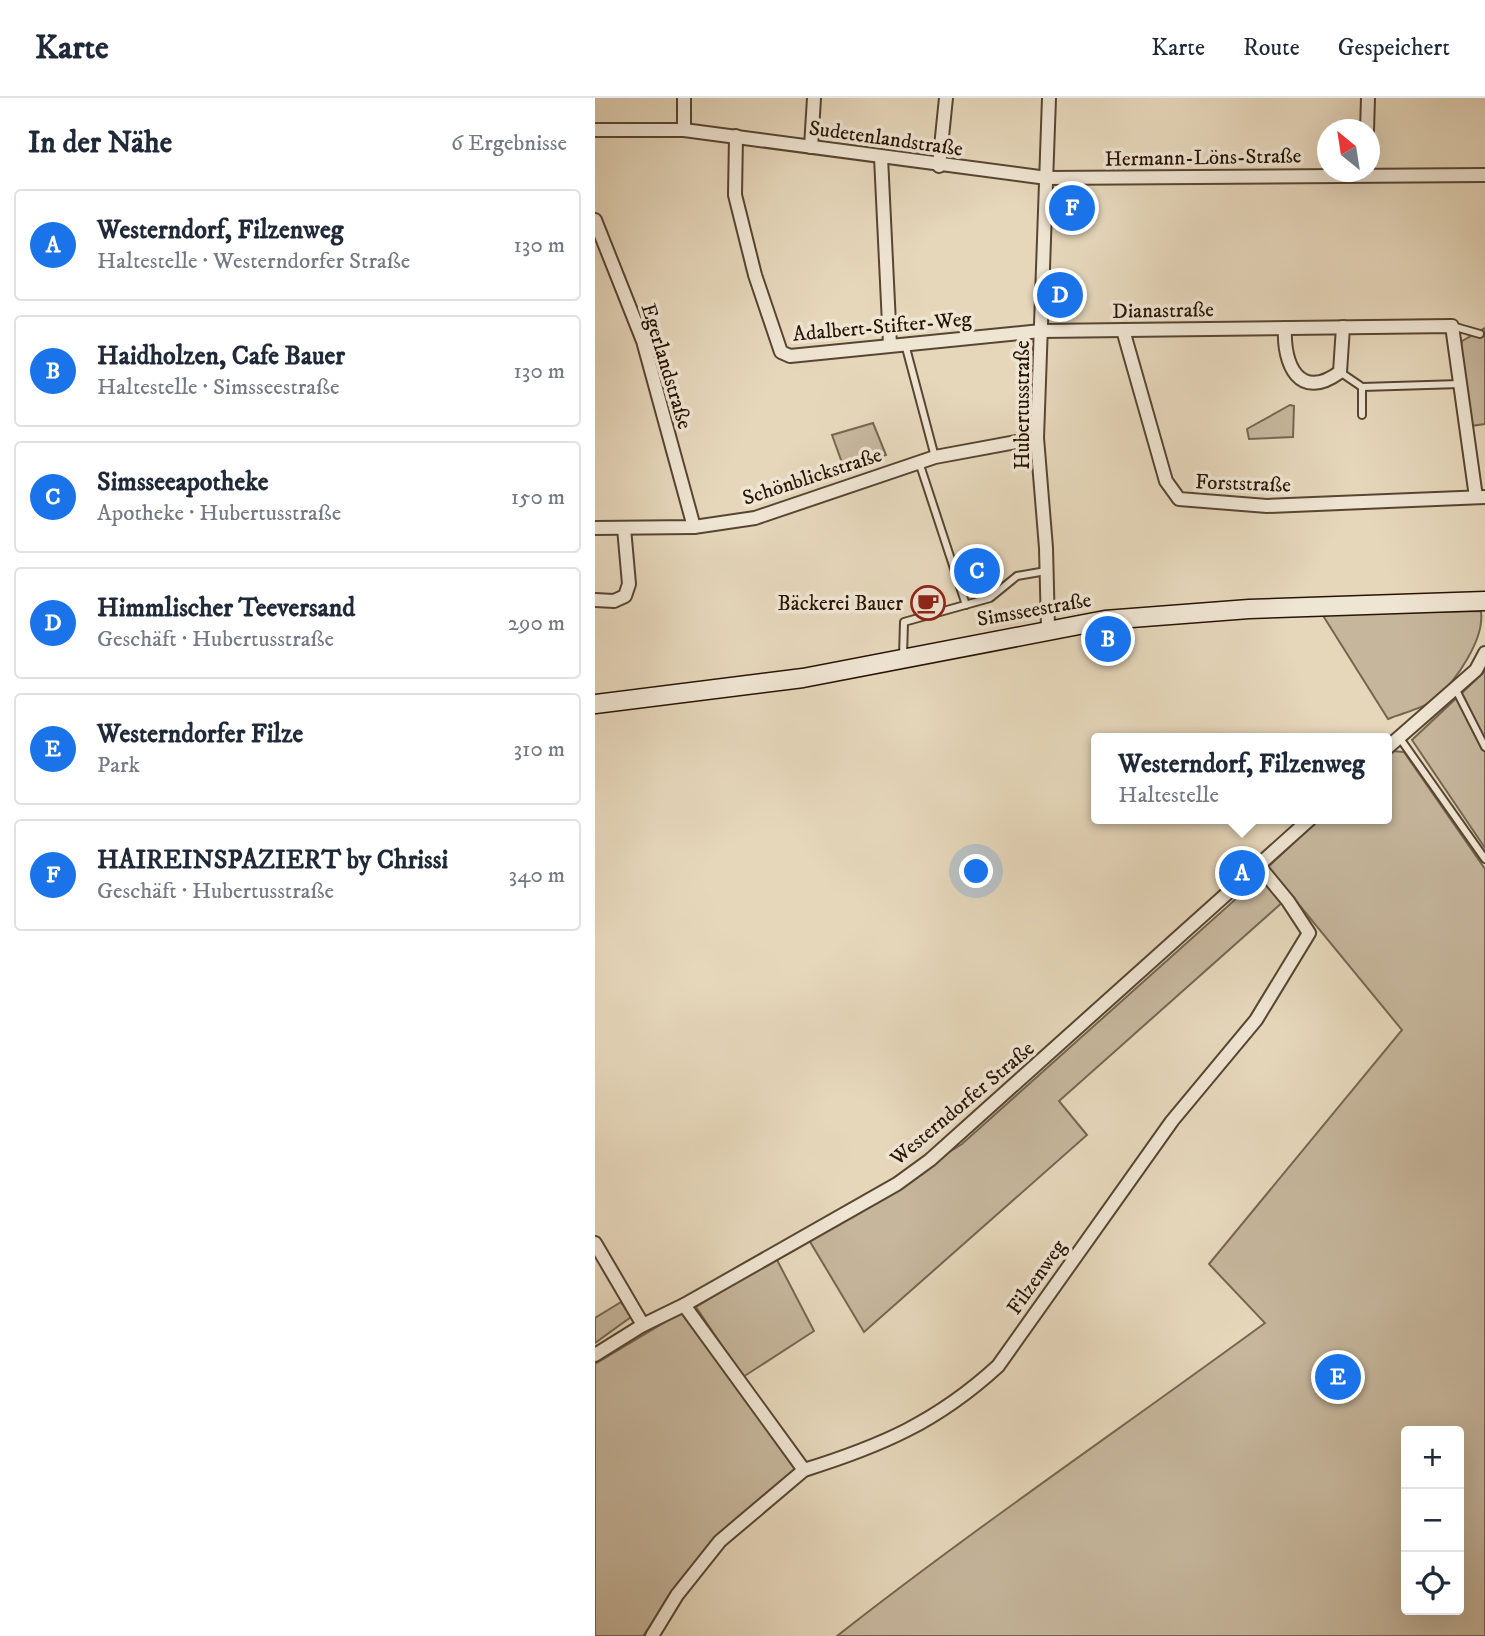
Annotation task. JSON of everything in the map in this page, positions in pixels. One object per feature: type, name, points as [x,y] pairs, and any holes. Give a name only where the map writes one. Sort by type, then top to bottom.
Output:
[{"type":"main road","name":"Simsseestraße","points":[[595,704],[803,678],[1048,628],[1118,618],[1249,609],[1485,601]]},
{"type":"street","points":[[684,98],[684,130]]},
{"type":"street","points":[[811,147],[814,98]]},
{"type":"street","points":[[939,166],[946,98]]},
{"type":"street","name":"Hubertusstraße","points":[[1048,628],[1037,438],[1049,98]]},
{"type":"street","points":[[1368,119],[1369,98]]},
{"type":"street","name":"Sudetenlandstraße","points":[[595,130],[684,130],[939,166],[1047,178]]},
{"type":"street","name":"Adalbert-Stifter-Weg","points":[[736,136],[735,195],[755,275],[781,352],[790,356],[1041,331]]},
{"type":"street","points":[[881,157],[890,345]]},
{"type":"street","name":"Hermann-Löns-Straße","points":[[1380,173],[1485,175]]},
{"type":"street","name":"Hermann-Löns-Straße","points":[[1047,178],[1317,174]]},
{"type":"street","name":"Egerlandstraße","points":[[595,220],[643,341],[694,527]]},
{"type":"street","points":[[1452,326],[1480,497]]},
{"type":"street","name":"Dianastraße","points":[[1041,331],[1452,326]]},
{"type":"street","points":[[1285,328],[1284,353],[1295,375],[1303,380],[1322,381],[1340,372],[1343,327]]},
{"type":"street","name":"Forststraße","points":[[1123,330],[1166,481],[1179,499],[1267,506],[1480,497]]},
{"type":"street","name":"Schönblickstraße","points":[[595,528],[694,527],[755,518],[935,457],[1037,438]]},
{"type":"street","points":[[595,600],[614,601],[625,596],[629,584],[624,528]]},
{"type":"street","points":[[1392,743],[1476,670],[1485,653]]},
{"type":"street","name":"Westerndorfer Straße","points":[[595,1356],[643,1325],[684,1305],[897,1184],[930,1160],[1305,824]]},
{"type":"street","name":"Filzenweg","points":[[804,1470],[867,1450],[924,1424],[972,1390],[998,1366],[1165,1130],[1256,1020],[1309,933],[1259,866]]},
{"type":"street","points":[[595,1243],[643,1325]]},
{"type":"street","points":[[652,1636],[677,1595],[720,1541],[804,1470],[684,1305]]},
{"type":"lane","points":[[1452,326],[1480,334]]},
{"type":"lane","points":[[905,344],[935,457]]},
{"type":"lane","points":[[1340,372],[1362,387],[1460,384]]},
{"type":"lane","points":[[1362,387],[1362,415]]},
{"type":"lane","points":[[919,462],[966,605]]},
{"type":"lane","points":[[903,656],[904,622],[990,598],[1017,576],[1046,571]]},
{"type":"lane","points":[[1455,688],[1485,747]]},
{"type":"lane","points":[[1399,737],[1485,859]]},
{"type":"shaded area","points":[[1485,328],[1485,424],[1471,426],[1462,341]]},
{"type":"shaded area","points":[[1290,405],[1294,406],[1293,437],[1249,439],[1247,429]]},
{"type":"shaded area","points":[[873,423],[886,455],[845,471],[832,435]]},
{"type":"shaded area","points":[[1481,611],[1481,622],[1474,646],[1452,682],[1430,702],[1388,719],[1322,614]]},
{"type":"shaded area","points":[[1485,671],[1485,848],[1412,740]]},
{"type":"shaded area","points":[[1392,751],[1404,752],[1485,869],[1485,1636],[837,1636],[996,1516],[1265,1323],[1209,1264],[1402,1030],[1268,867],[1314,824],[1392,824]]},
{"type":"shaded area","points":[[1257,880],[1264,881],[1284,901],[1059,1101],[1087,1135],[864,1332],[809,1240],[962,1144]]},
{"type":"shaded area","points":[[776,1258],[814,1331],[743,1377],[696,1307]]},
{"type":"shaded area","points":[[621,1302],[631,1317],[595,1343],[595,1318]]},
{"type":"shaded area","points":[[682,1312],[794,1464],[794,1472],[711,1542],[643,1636],[595,1636],[595,1364]]},
{"type":"place","name":"HAIREINSPAZIERT by Chrissi","points":[[1072,208]]},
{"type":"place","name":"Himmlischer Teeversand","points":[[1060,295]]},
{"type":"place","name":"Simsseeapotheke","points":[[977,571]]},
{"type":"place","name":"Bäckerei Bauer","points":[[928,603]]},
{"type":"place","name":"Haidholzen, Cafe Bauer","points":[[1108,639]]},
{"type":"place","name":"Westerndorf, Filzenweg","points":[[1242,873]]},
{"type":"place","name":"Westerndorfer Filze","points":[[1338,1377]]}]
